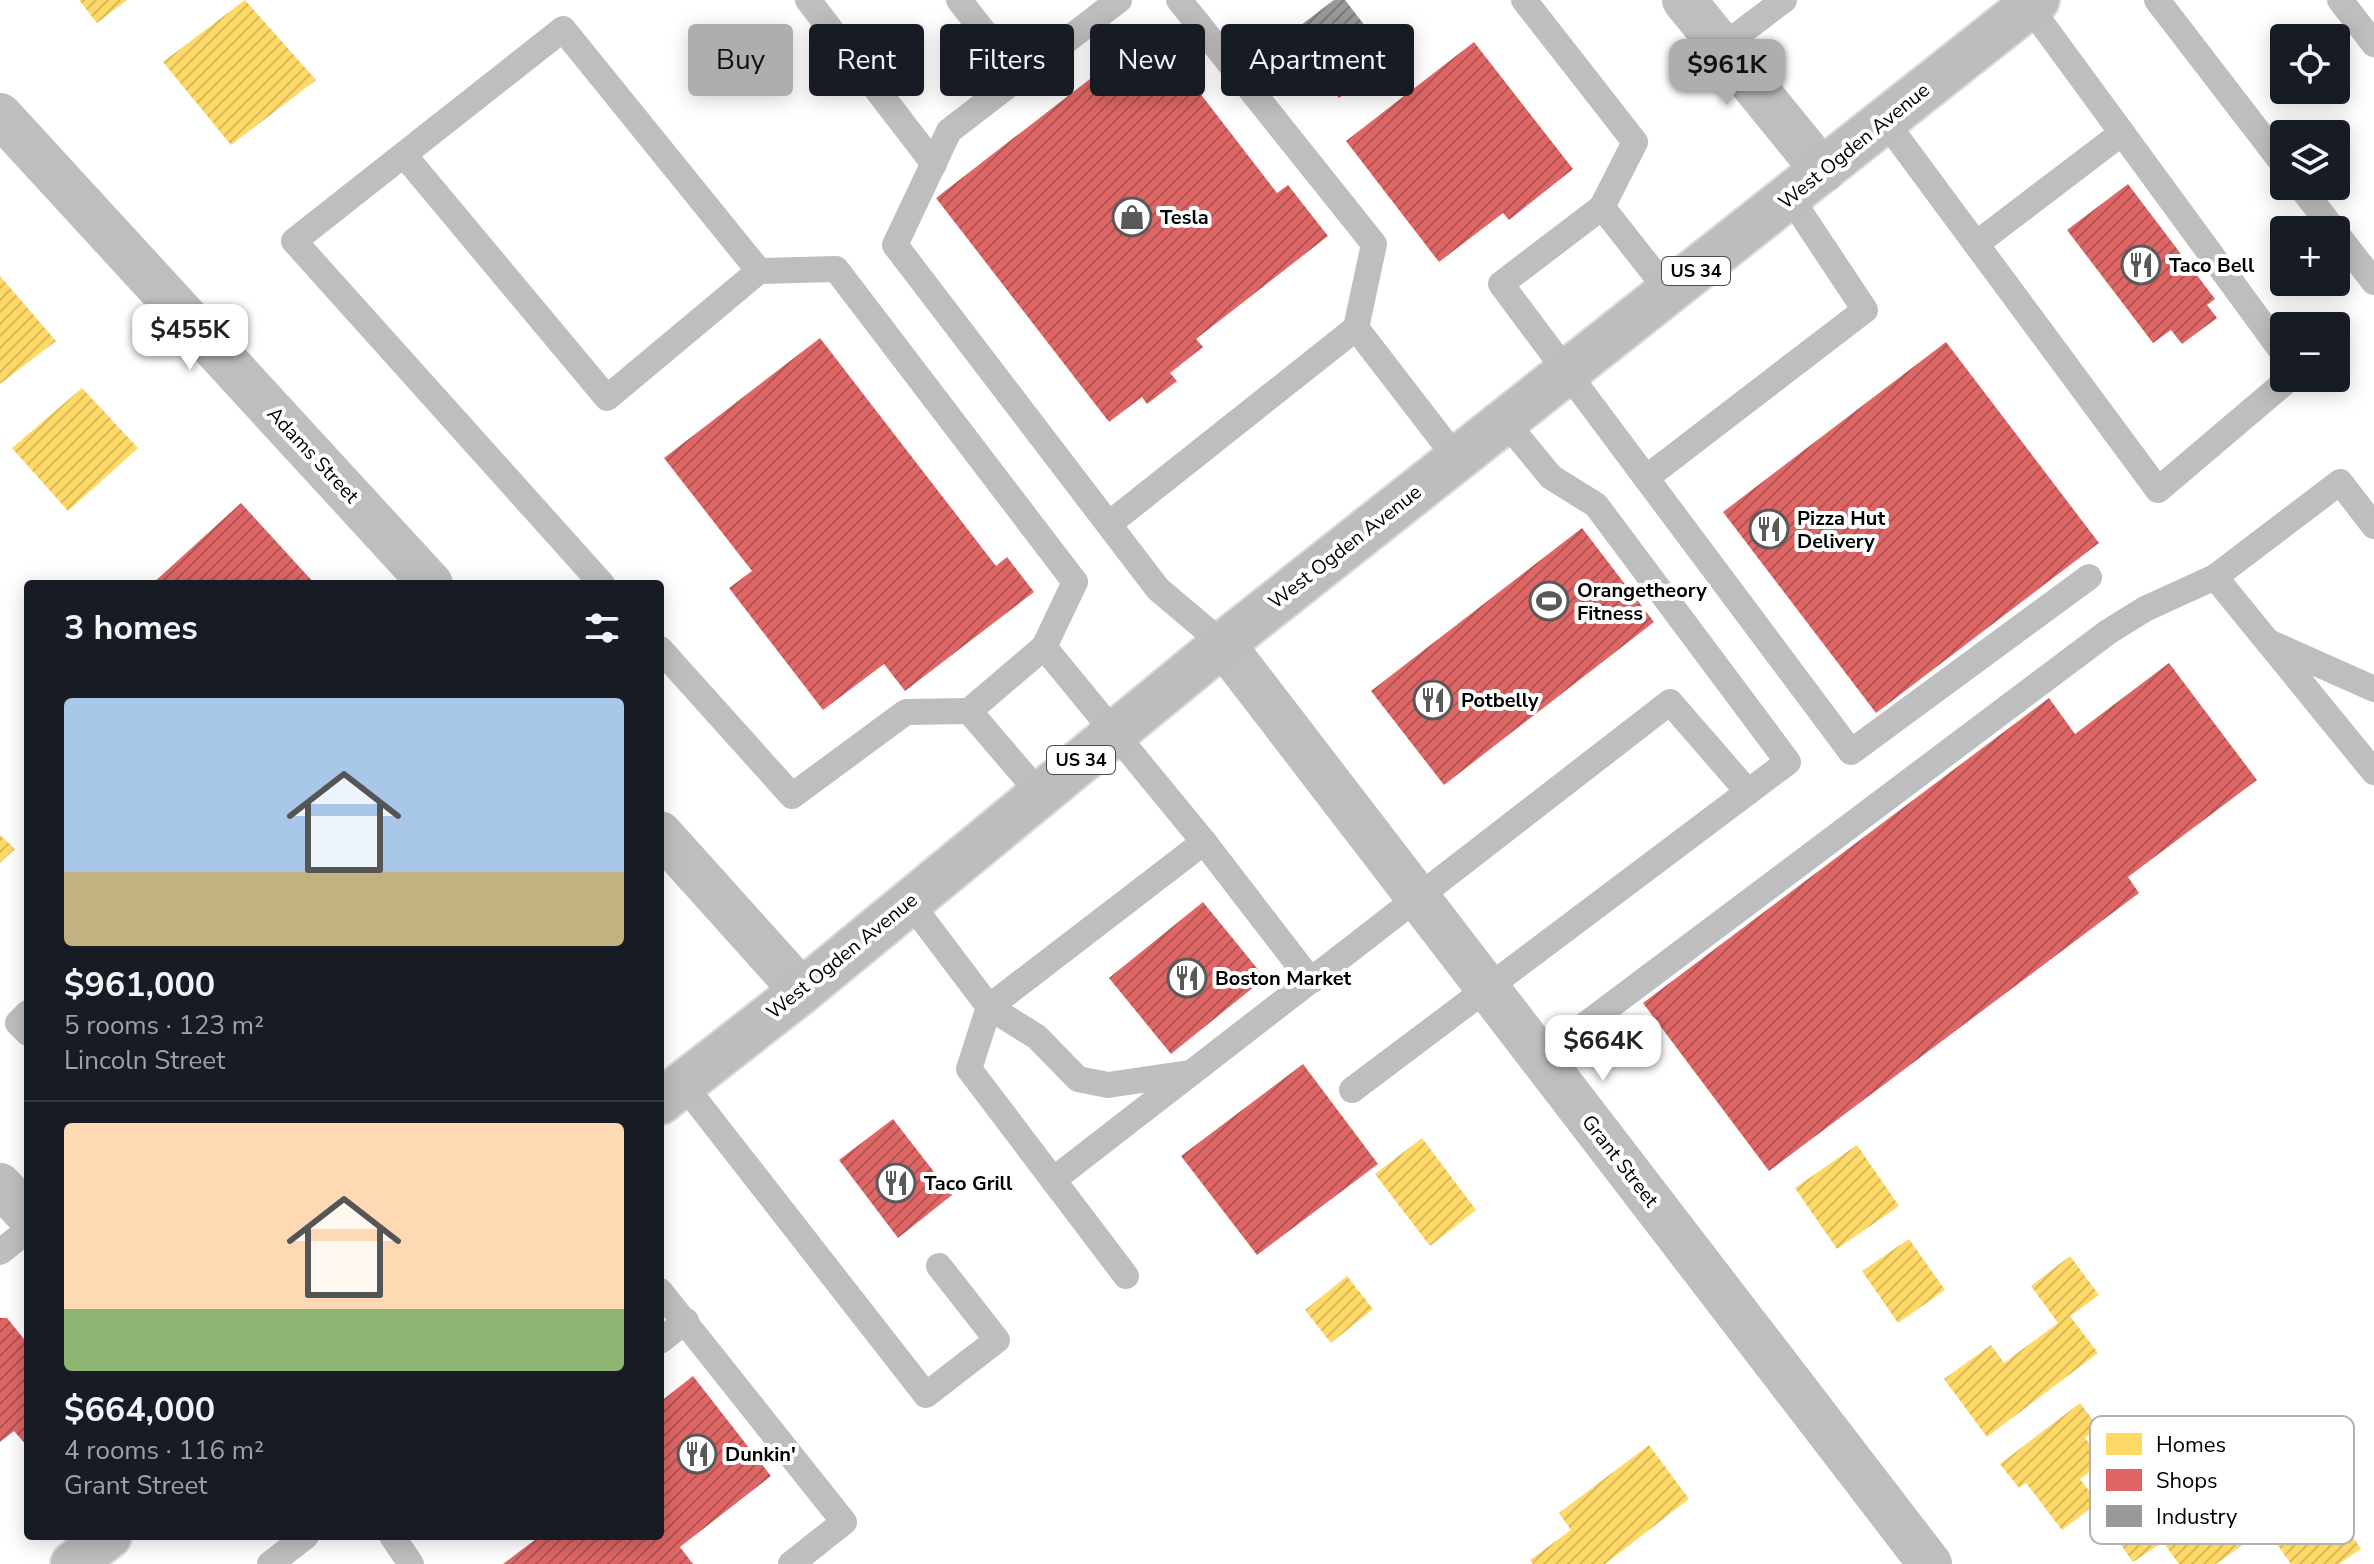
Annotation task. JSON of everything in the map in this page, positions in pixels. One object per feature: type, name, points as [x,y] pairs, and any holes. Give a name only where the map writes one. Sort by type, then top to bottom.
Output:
[{"type":"main road","name":"West Ogden Avenue","points":[[672,1093],[802,991],[1223,644],[2033,3]]},
{"type":"main road","points":[[73,1564],[104,1540]]},
{"type":"street","points":[[1684,0],[1722,47],[1806,184]]},
{"type":"street","name":"Adams Street","points":[[0,115],[427,580]]},
{"type":"street","name":"Grant Street","points":[[1223,644],[1930,1564]]},
{"type":"street","points":[[664,837],[802,991]]},
{"type":"street","points":[[0,1185],[24,1211]]},
{"type":"lane","points":[[808,0],[934,164]]},
{"type":"lane","points":[[959,0],[978,24]]},
{"type":"lane","points":[[1109,524],[1356,328],[1374,244],[1179,0]]},
{"type":"lane","points":[[1524,0],[1635,142],[1602,207],[1501,284],[1851,752],[2089,577]]},
{"type":"lane","points":[[1722,47],[1784,0]]},
{"type":"lane","points":[[2157,0],[2270,147]]},
{"type":"lane","points":[[2340,0],[2374,44]]},
{"type":"lane","points":[[1074,33],[1113,2]]},
{"type":"lane","points":[[2033,3],[2122,133],[2270,335]]},
{"type":"lane","points":[[598,580],[294,241],[563,29],[759,271]]},
{"type":"lane","points":[[994,96],[949,131],[895,245],[1158,589],[1223,644]]},
{"type":"lane","points":[[1885,121],[2158,490],[2274,392]]},
{"type":"lane","points":[[1976,244],[2122,133]]},
{"type":"lane","points":[[404,155],[607,398],[759,271],[836,269],[1075,582],[1044,647],[969,711],[906,712],[792,796],[664,653]]},
{"type":"lane","points":[[1646,478],[1865,310],[1806,184]]},
{"type":"lane","points":[[2311,200],[2323,216]]},
{"type":"lane","points":[[1602,207],[1669,292]]},
{"type":"lane","points":[[2350,251],[2374,282]]},
{"type":"lane","points":[[1356,328],[1457,459]]},
{"type":"lane","points":[[1352,1090],[1788,762],[1596,505],[1551,477],[1505,421]]},
{"type":"lane","points":[[1541,1058],[2108,632],[2145,609],[2215,577],[2340,482],[2374,526]]},
{"type":"lane","points":[[2215,577],[2374,772]]},
{"type":"lane","points":[[2267,641],[2374,689]]},
{"type":"lane","points":[[1044,647],[1204,842],[1311,981]]},
{"type":"lane","points":[[1053,1180],[1420,899],[1670,702],[1748,792]]},
{"type":"lane","points":[[969,711],[1040,794]]},
{"type":"lane","points":[[1126,1276],[969,1069],[989,1007],[1204,842]]},
{"type":"lane","points":[[909,901],[989,1007],[1037,1037],[1078,1079],[1108,1085],[1192,1072]]},
{"type":"lane","points":[[672,1093],[926,1395],[997,1340],[939,1266]]},
{"type":"lane","points":[[0,1252],[24,1233]]},
{"type":"lane","points":[[664,1296],[844,1522],[791,1564]]},
{"type":"lane","points":[[664,1338],[686,1321]]},
{"type":"lane","points":[[270,1564],[301,1540]]},
{"type":"building: Homes","points":[[79,0],[127,0],[97,23]]},
{"type":"building: Homes","points":[[245,0],[316,80],[231,145],[163,62]]},
{"type":"building: Homes","points":[[0,276],[56,341],[0,384]]},
{"type":"building: Homes","points":[[82,388],[138,448],[68,511],[12,448]]},
{"type":"building: Homes","points":[[0,835],[15,849],[0,863]]},
{"type":"building: Homes","points":[[1422,1138],[1476,1210],[1430,1246],[1375,1174]]},
{"type":"building: Homes","points":[[1857,1145],[1899,1206],[1837,1249],[1795,1188]]},
{"type":"building: Homes","points":[[1909,1239],[1945,1290],[1898,1323],[1862,1271]]},
{"type":"building: Homes","points":[[2070,1256],[2099,1295],[2070,1316],[2098,1353],[1987,1437],[1944,1379],[1991,1345],[2004,1363],[2058,1323],[2031,1286]]},
{"type":"building: Homes","points":[[1347,1276],[1373,1309],[1331,1343],[1305,1310]]},
{"type":"building: Homes","points":[[2080,1403],[2090,1416],[2090,1434],[2085,1438],[2090,1445],[2090,1472],[2080,1479],[2090,1492],[2090,1509],[2062,1530],[2026,1483],[2019,1488],[2000,1464]]},
{"type":"building: Homes","points":[[1649,1445],[1689,1499],[1605,1564],[1533,1564],[1530,1560],[1571,1530],[1559,1513]]},
{"type":"building: Homes","points":[[2354,1539],[2361,1549],[2339,1564],[2291,1564],[2277,1544],[2354,1544]]},
{"type":"building: Homes","points":[[2120,1544],[2160,1544],[2133,1562]]},
{"type":"building: Homes","points":[[2164,1544],[2244,1544],[2216,1564],[2179,1564]]},
{"type":"building: Shops","points":[[1474,42],[1573,169],[1509,220],[1503,213],[1439,262],[1346,141],[1404,96],[1414,96],[1414,88]]},
{"type":"building: Shops","name":"Tesla","points":[[1090,79],[1090,96],[1202,96],[1277,193],[1288,185],[1328,236],[1196,339],[1203,347],[1170,373],[1177,381],[1147,404],[1142,397],[1109,422],[936,198],[1068,96],[1074,96],[1074,91]]},
{"type":"building: Shops","name":"Taco Bell","points":[[2128,184],[2215,299],[2207,305],[2217,318],[2182,344],[2171,330],[2153,343],[2067,230]]},
{"type":"building: Shops","points":[[820,338],[996,566],[1007,557],[1034,592],[905,691],[884,664],[823,710],[729,588],[752,571],[664,458]]},
{"type":"building: Shops","points":[[1946,342],[2099,543],[1876,713],[1723,512]]},
{"type":"building: Shops","points":[[241,503],[311,580],[156,580]]},
{"type":"building: Shops","points":[[1582,528],[1654,622],[1444,785],[1371,691]]},
{"type":"building: Shops","points":[[2169,663],[2257,780],[2128,877],[2139,893],[1769,1171],[1643,1003],[2049,698],[2075,734]]},
{"type":"building: Shops","name":"Boston Market","points":[[1203,902],[1265,978],[1171,1054],[1109,978]]},
{"type":"building: Shops","points":[[1303,1064],[1378,1164],[1257,1255],[1181,1156]]},
{"type":"building: Shops","points":[[893,1119],[952,1195],[898,1238],[839,1160]]},
{"type":"building: Shops","points":[[0,1318],[7,1318],[24,1339],[24,1442],[14,1431],[0,1442]]},
{"type":"building: Shops","points":[[693,1376],[771,1476],[680,1547],[693,1564],[503,1564],[535,1540],[664,1540],[664,1399]]},
{"type":"building: Industry","points":[[1334,0],[1345,0],[1364,24],[1302,24]]},
{"type":"place","name":"Tesla","points":[[1132,217]]},
{"type":"place","name":"Taco Bell","points":[[2141,265]]},
{"type":"place","name":"Pizza Hut Delivery","points":[[1769,529]]},
{"type":"place","name":"Orangetheory Fitness","points":[[1549,601]]},
{"type":"place","name":"Potbelly","points":[[1433,700]]},
{"type":"place","name":"Boston Market","points":[[1187,978]]},
{"type":"place","name":"Taco Grill","points":[[896,1183]]},
{"type":"place","name":"Dunkin'","points":[[697,1454]]}]
